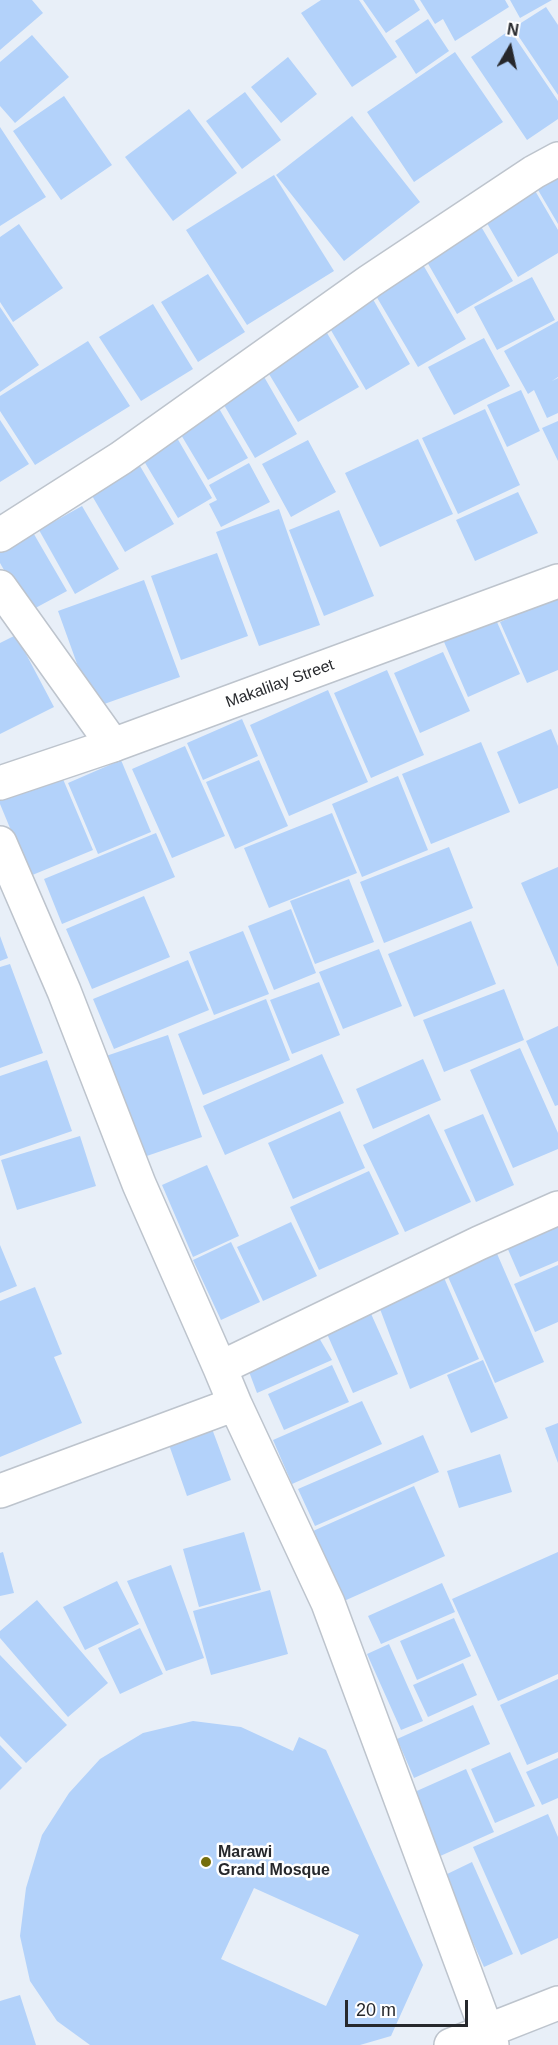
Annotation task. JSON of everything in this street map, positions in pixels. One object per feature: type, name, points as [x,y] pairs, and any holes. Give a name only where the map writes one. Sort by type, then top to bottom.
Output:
[{"type":"street","points":[[0,535],[121,458],[370,281],[534,172],[558,159]]},
{"type":"street","name":"Makalilay Street","points":[[0,783],[113,745],[558,581]]},
{"type":"street","points":[[0,587],[113,745]]},
{"type":"street","points":[[0,843],[64,992],[139,1184],[235,1404],[328,1603],[490,2038]]},
{"type":"street","points":[[220,1368],[479,1243],[558,1208]]},
{"type":"street","points":[[0,1491],[235,1404]]},
{"type":"street","points":[[451,2045],[490,2038],[558,2003]]},
{"type":"building","points":[[0,0],[32,0],[43,13],[0,50]]},
{"type":"building","points":[[321,0],[359,0],[397,57],[352,87],[301,13]]},
{"type":"building","points":[[363,0],[414,0],[420,10],[386,33]]},
{"type":"building","points":[[420,0],[505,0],[509,7],[455,41],[443,19],[435,24]]},
{"type":"building","points":[[510,0],[552,0],[520,18]]},
{"type":"building","points":[[546,7],[558,25],[558,95],[513,28]]},
{"type":"building","points":[[428,19],[449,51],[416,74],[395,41]]},
{"type":"building","points":[[510,30],[558,101],[558,119],[527,140],[471,57]]},
{"type":"building","points":[[32,35],[69,77],[15,123],[0,106],[0,62]]},
{"type":"building","points":[[455,52],[503,122],[414,182],[367,112]]},
{"type":"building","points":[[288,57],[317,94],[281,123],[251,87]]},
{"type":"building","points":[[245,92],[281,140],[242,169],[206,121]]},
{"type":"building","points":[[64,96],[112,165],[61,200],[13,131]]},
{"type":"building","points":[[189,109],[237,173],[173,221],[125,157]]},
{"type":"building","points":[[352,116],[420,202],[344,261],[276,175]]},
{"type":"building","points":[[0,127],[46,197],[0,226]]},
{"type":"building","points":[[558,163],[558,224],[531,178]]},
{"type":"building","points":[[274,175],[334,271],[247,325],[186,230]]},
{"type":"building","points":[[530,182],[558,230],[558,253],[518,277],[480,211]]},
{"type":"building","points":[[479,223],[513,281],[457,314],[423,255]]},
{"type":"building","points":[[19,224],[63,288],[13,322],[0,302],[0,237]]},
{"type":"building","points":[[418,256],[466,339],[418,367],[369,284]]},
{"type":"building","points":[[208,274],[245,332],[198,362],[161,302]]},
{"type":"building","points":[[532,277],[555,320],[497,350],[474,307]]},
{"type":"building","points":[[370,294],[410,364],[366,390],[325,320]]},
{"type":"building","points":[[153,304],[193,369],[141,401],[99,337]]},
{"type":"building","points":[[0,307],[39,365],[0,392]]},
{"type":"building","points":[[558,321],[558,377],[552,381],[558,378],[558,413],[547,418],[534,390],[528,394],[504,351]]},
{"type":"building","points":[[327,333],[359,387],[298,422],[266,369]]},
{"type":"building","points":[[484,338],[510,386],[454,415],[428,367]]},
{"type":"building","points":[[88,341],[130,406],[35,465],[0,411],[0,396]]},
{"type":"building","points":[[263,375],[297,434],[255,458],[220,398]]},
{"type":"building","points":[[521,390],[540,431],[507,447],[487,405]]},
{"type":"building","points":[[214,400],[248,458],[208,480],[174,423]]},
{"type":"building","points":[[485,409],[520,485],[458,514],[422,438]]},
{"type":"building","points":[[0,420],[29,464],[0,482]]},
{"type":"building","points":[[558,421],[558,461],[542,428]]},
{"type":"building","points":[[173,431],[212,498],[178,518],[138,451]]},
{"type":"building","points":[[418,439],[453,514],[380,547],[345,473]]},
{"type":"building","points":[[308,440],[336,492],[291,517],[262,464]]},
{"type":"building","points":[[249,463],[270,502],[221,527],[209,504],[217,500],[209,485]]},
{"type":"building","points":[[140,466],[174,524],[125,552],[91,494]]},
{"type":"building","points":[[518,492],[538,533],[475,561],[456,520]]},
{"type":"building","points":[[82,506],[119,569],[75,594],[39,530]]},
{"type":"building","points":[[279,509],[320,625],[259,646],[216,532]]},
{"type":"building","points":[[339,510],[374,596],[324,616],[289,530]]},
{"type":"building","points":[[31,529],[67,591],[28,612],[0,563],[0,547]]},
{"type":"building","points":[[217,553],[248,636],[181,660],[151,576]]},
{"type":"building","points":[[144,580],[180,677],[93,708],[58,611]]},
{"type":"building","points":[[558,597],[558,670],[527,683],[500,622]]},
{"type":"building","points":[[493,613],[520,674],[468,697],[441,635]]},
{"type":"building","points":[[16,635],[54,707],[0,734],[0,643]]},
{"type":"building","points":[[443,652],[470,711],[420,733],[394,673]]},
{"type":"building","points":[[387,670],[424,755],[371,778],[334,693]]},
{"type":"building","points":[[328,690],[368,782],[289,816],[250,725]]},
{"type":"building","points":[[242,719],[258,756],[203,780],[187,743]]},
{"type":"building","points":[[551,729],[558,746],[558,788],[519,804],[497,752]]},
{"type":"building","points":[[481,742],[510,812],[431,844],[402,774]]},
{"type":"building","points":[[185,746],[225,836],[172,858],[132,769]]},
{"type":"building","points":[[121,760],[151,832],[98,854],[68,783]]},
{"type":"building","points":[[259,760],[288,826],[235,849],[206,782]]},
{"type":"building","points":[[60,772],[93,850],[30,876],[0,804],[0,797]]},
{"type":"building","points":[[398,776],[428,850],[362,877],[332,804]]},
{"type":"building","points":[[332,813],[357,873],[269,908],[244,848]]},
{"type":"building","points":[[156,833],[175,877],[62,924],[44,879]]},
{"type":"building","points":[[449,847],[473,908],[384,943],[360,882]]},
{"type":"building","points":[[558,867],[558,967],[521,883]]},
{"type":"building","points":[[349,879],[374,942],[315,964],[290,901]]},
{"type":"building","points":[[144,896],[170,957],[92,989],[66,929]]},
{"type":"building","points":[[291,909],[316,973],[274,990],[248,926]]},
{"type":"building","points":[[471,921],[496,984],[414,1017],[388,954]]},
{"type":"building","points":[[243,931],[269,994],[214,1015],[189,952]]},
{"type":"building","points":[[0,936],[8,958],[0,961]]},
{"type":"building","points":[[379,949],[402,1006],[343,1029],[319,972]]},
{"type":"building","points":[[188,960],[209,1010],[114,1049],[93,999]]},
{"type":"building","points":[[10,964],[43,1053],[0,1068],[0,967]]},
{"type":"building","points":[[319,982],[340,1035],[292,1054],[270,1000]]},
{"type":"building","points":[[504,989],[524,1040],[444,1072],[423,1020]]},
{"type":"building","points":[[266,999],[290,1060],[203,1095],[178,1034]]},
{"type":"building","points":[[558,1026],[558,1105],[555,1106],[526,1041]]},
{"type":"building","points":[[168,1035],[202,1137],[141,1158],[106,1056]]},
{"type":"building","points":[[520,1048],[558,1133],[558,1149],[513,1168],[470,1070]]},
{"type":"building","points":[[322,1054],[344,1103],[225,1155],[203,1106]]},
{"type":"building","points":[[423,1059],[441,1100],[373,1129],[356,1089]]},
{"type":"building","points":[[47,1060],[72,1131],[0,1156],[0,1076]]},
{"type":"building","points":[[340,1111],[365,1168],[293,1199],[268,1143]]},
{"type":"building","points":[[429,1114],[471,1202],[405,1232],[363,1145]]},
{"type":"building","points":[[483,1114],[514,1185],[476,1202],[444,1130]]},
{"type":"building","points":[[80,1136],[96,1186],[17,1210],[1,1160]]},
{"type":"building","points":[[207,1165],[239,1236],[193,1257],[162,1185]]},
{"type":"building","points":[[369,1171],[399,1234],[319,1270],[290,1207]]},
{"type":"building","points":[[558,1215],[558,1261],[520,1277],[503,1238]]},
{"type":"building","points":[[291,1222],[317,1276],[263,1301],[237,1247]]},
{"type":"building","points":[[231,1242],[260,1302],[221,1320],[193,1260]]},
{"type":"building","points":[[0,1245],[17,1286],[0,1293]]},
{"type":"building","points":[[495,1249],[544,1362],[495,1383],[445,1270]]},
{"type":"building","points":[[558,1265],[558,1322],[535,1332],[514,1284]]},
{"type":"building","points":[[442,1273],[479,1359],[410,1389],[377,1301]]},
{"type":"building","points":[[35,1287],[62,1354],[54,1357],[82,1423],[0,1457],[0,1301]]},
{"type":"building","points":[[368,1307],[398,1374],[353,1393],[324,1327]]},
{"type":"building","points":[[315,1331],[332,1360],[257,1393],[245,1361]]},
{"type":"building","points":[[483,1360],[508,1418],[471,1433],[447,1375]]},
{"type":"building","points":[[332,1365],[349,1402],[284,1430],[268,1394]]},
{"type":"building","points":[[362,1401],[382,1444],[292,1484],[273,1440]]},
{"type":"building","points":[[558,1423],[558,1463],[545,1428]]},
{"type":"building","points":[[211,1426],[231,1480],[187,1496],[168,1442]]},
{"type":"building","points":[[423,1435],[439,1472],[315,1526],[298,1489]]},
{"type":"building","points":[[500,1454],[512,1492],[459,1508],[447,1471]]},
{"type":"building","points":[[414,1486],[445,1556],[344,1601],[313,1531]]},
{"type":"building","points":[[244,1532],[261,1590],[199,1607],[183,1549]]},
{"type":"building","points":[[3,1552],[14,1593],[0,1596],[0,1553]]},
{"type":"building","points":[[558,1552],[558,1674],[498,1701],[452,1599]]},
{"type":"building","points":[[171,1565],[204,1658],[166,1671],[127,1581]]},
{"type":"building","points":[[117,1581],[139,1624],[85,1650],[63,1607]]},
{"type":"building","points":[[442,1583],[455,1612],[381,1644],[368,1616]]},
{"type":"building","points":[[270,1590],[288,1654],[211,1675],[193,1611]]},
{"type":"building","points":[[37,1600],[108,1683],[68,1717],[0,1638],[0,1631]]},
{"type":"building","points":[[454,1618],[471,1656],[417,1680],[400,1641]]},
{"type":"building","points":[[140,1628],[163,1674],[120,1694],[98,1648]]},
{"type":"building","points":[[389,1644],[423,1721],[401,1730],[367,1654]]},
{"type":"building","points":[[0,1655],[67,1725],[26,1763],[0,1736]]},
{"type":"building","points":[[463,1663],[477,1695],[428,1717],[413,1685]]},
{"type":"building","points":[[558,1679],[558,1752],[527,1765],[500,1705]]},
{"type":"building","points":[[473,1705],[490,1744],[414,1778],[397,1739]]},
{"type":"building","name":"Marawi Grand Mosque","points":[[193,1721],[241,1727],[293,1751],[299,1737],[326,1750],[423,1965],[391,2036],[360,2045],[90,2045],[57,2021],[30,1981],[20,1936],[26,1888],[42,1835],[69,1793],[100,1759],[143,1733]],"holes":[[[254,1888],[359,1935],[326,2006],[221,1959]]]},
{"type":"building","points":[[0,1745],[22,1768],[0,1790]]},
{"type":"building","points":[[510,1752],[535,1806],[495,1823],[471,1769]]},
{"type":"building","points":[[558,1758],[558,1798],[542,1805],[526,1772]]},
{"type":"building","points":[[466,1769],[494,1832],[438,1857],[410,1794]]},
{"type":"building","points":[[548,1814],[558,1837],[558,1938],[521,1955],[473,1847]]},
{"type":"building","points":[[472,1862],[513,1954],[484,1967],[443,1876]]},
{"type":"building","points":[[20,1995],[36,2045],[0,2045],[0,2001]]},
{"type":"place","name":"Marawi Grand Mosque","points":[[206,1862]]}]
